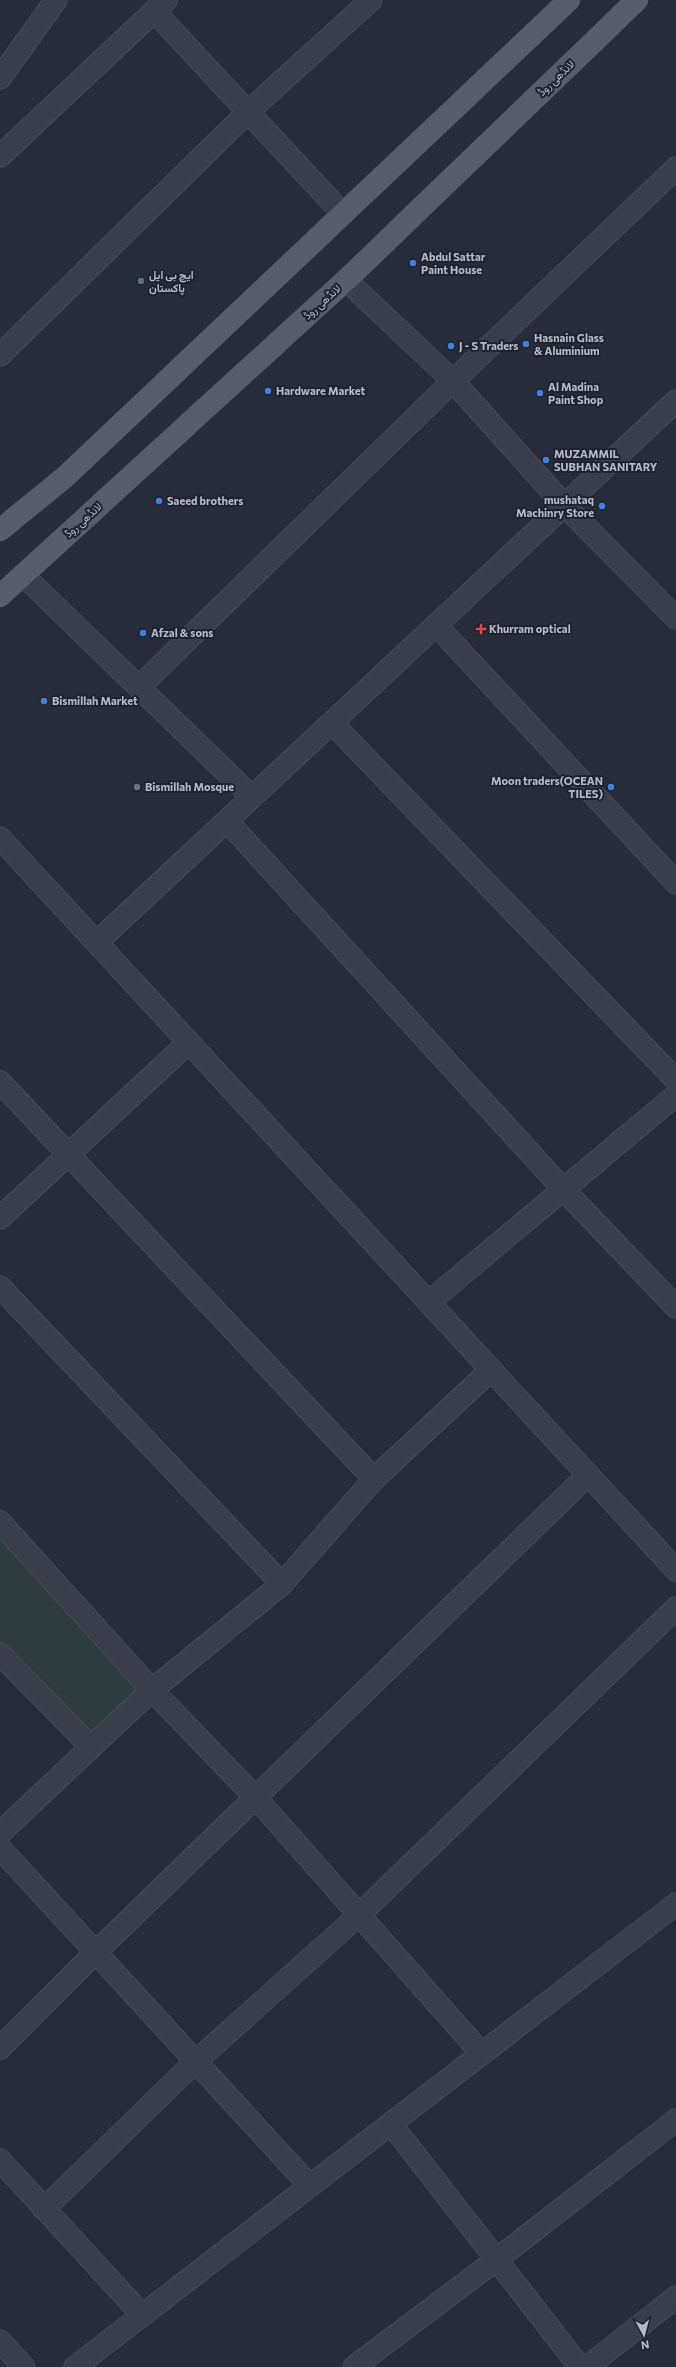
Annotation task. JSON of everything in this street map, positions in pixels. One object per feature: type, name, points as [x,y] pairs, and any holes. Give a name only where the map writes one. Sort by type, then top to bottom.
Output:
[{"type":"main road","points":[[0,530],[65,477],[569,0]]},
{"type":"main road","name":"لانڈھی روڈ","points":[[0,596],[346,280],[637,0]]},
{"type":"street","points":[[2,70],[56,0]]},
{"type":"street","points":[[0,355],[248,112],[371,0]]},
{"type":"street","points":[[0,156],[160,6],[248,112],[343,214]]},
{"type":"street","points":[[139,687],[453,381],[676,168]]},
{"type":"street","points":[[346,280],[453,381],[565,506],[676,618]]},
{"type":"street","points":[[97,942],[676,401]]},
{"type":"street","points":[[23,574],[252,798]]},
{"type":"street","points":[[436,625],[676,883]]},
{"type":"street","points":[[332,723],[676,1080]]},
{"type":"street","points":[[227,821],[563,1190],[676,1307]]},
{"type":"street","points":[[0,838],[676,1570]]},
{"type":"street","points":[[0,1218],[189,1042]]},
{"type":"street","points":[[0,1082],[68,1156],[374,1479]]},
{"type":"street","points":[[428,1302],[676,1095]]},
{"type":"street","points":[[0,1287],[282,1584]]},
{"type":"street","points":[[0,1833],[152,1690],[282,1584],[374,1479],[491,1370]]},
{"type":"street","points":[[0,2048],[96,1952],[588,1475]]},
{"type":"street","points":[[0,1522],[152,1690],[256,1798],[482,2054]]},
{"type":"street","points":[[44,2209],[195,2062],[359,1914],[676,1608]]},
{"type":"street","points":[[0,1654],[91,1747]]},
{"type":"street","points":[[0,1848],[310,2186]]},
{"type":"street","points":[[75,2367],[676,1904]]},
{"type":"street","points":[[354,2367],[496,2260],[676,2120]]},
{"type":"street","points":[[391,2124],[580,2367]]},
{"type":"street","points":[[0,2160],[142,2315]]},
{"type":"street","points":[[588,2367],[676,2297]]},
{"type":"street","points":[[0,2340],[24,2367]]},
{"type":"shaded area","points":[[0,1522],[152,1690],[91,1747],[0,1654]]},
{"type":"place","name":"Abdul Sattar Paint House","points":[[413,263]]},
{"type":"place","name":"ایچ بی ایل پاکستان","points":[[141,281]]},
{"type":"place","name":"Hasnain Glass & Aluminium","points":[[526,344]]},
{"type":"place","name":"J - S Traders","points":[[451,346]]},
{"type":"place","name":"Hardware Market","points":[[268,391]]},
{"type":"place","name":"Al Madina Paint Shop","points":[[540,393]]},
{"type":"place","name":"MUZAMMIL SUBHAN SANITARY","points":[[546,460]]},
{"type":"place","name":"Saeed brothers","points":[[159,501]]},
{"type":"place","name":"mushataq Machinry Store","points":[[602,506]]},
{"type":"place","name":"Khurram optical","points":[[481,629]]},
{"type":"place","name":"Afzal & sons","points":[[143,633]]},
{"type":"place","name":"Bismillah Market","points":[[44,701]]},
{"type":"place","name":"Bismillah Mosque","points":[[137,787]]},
{"type":"place","name":"Moon traders(OCEAN TILES)","points":[[611,787]]}]
